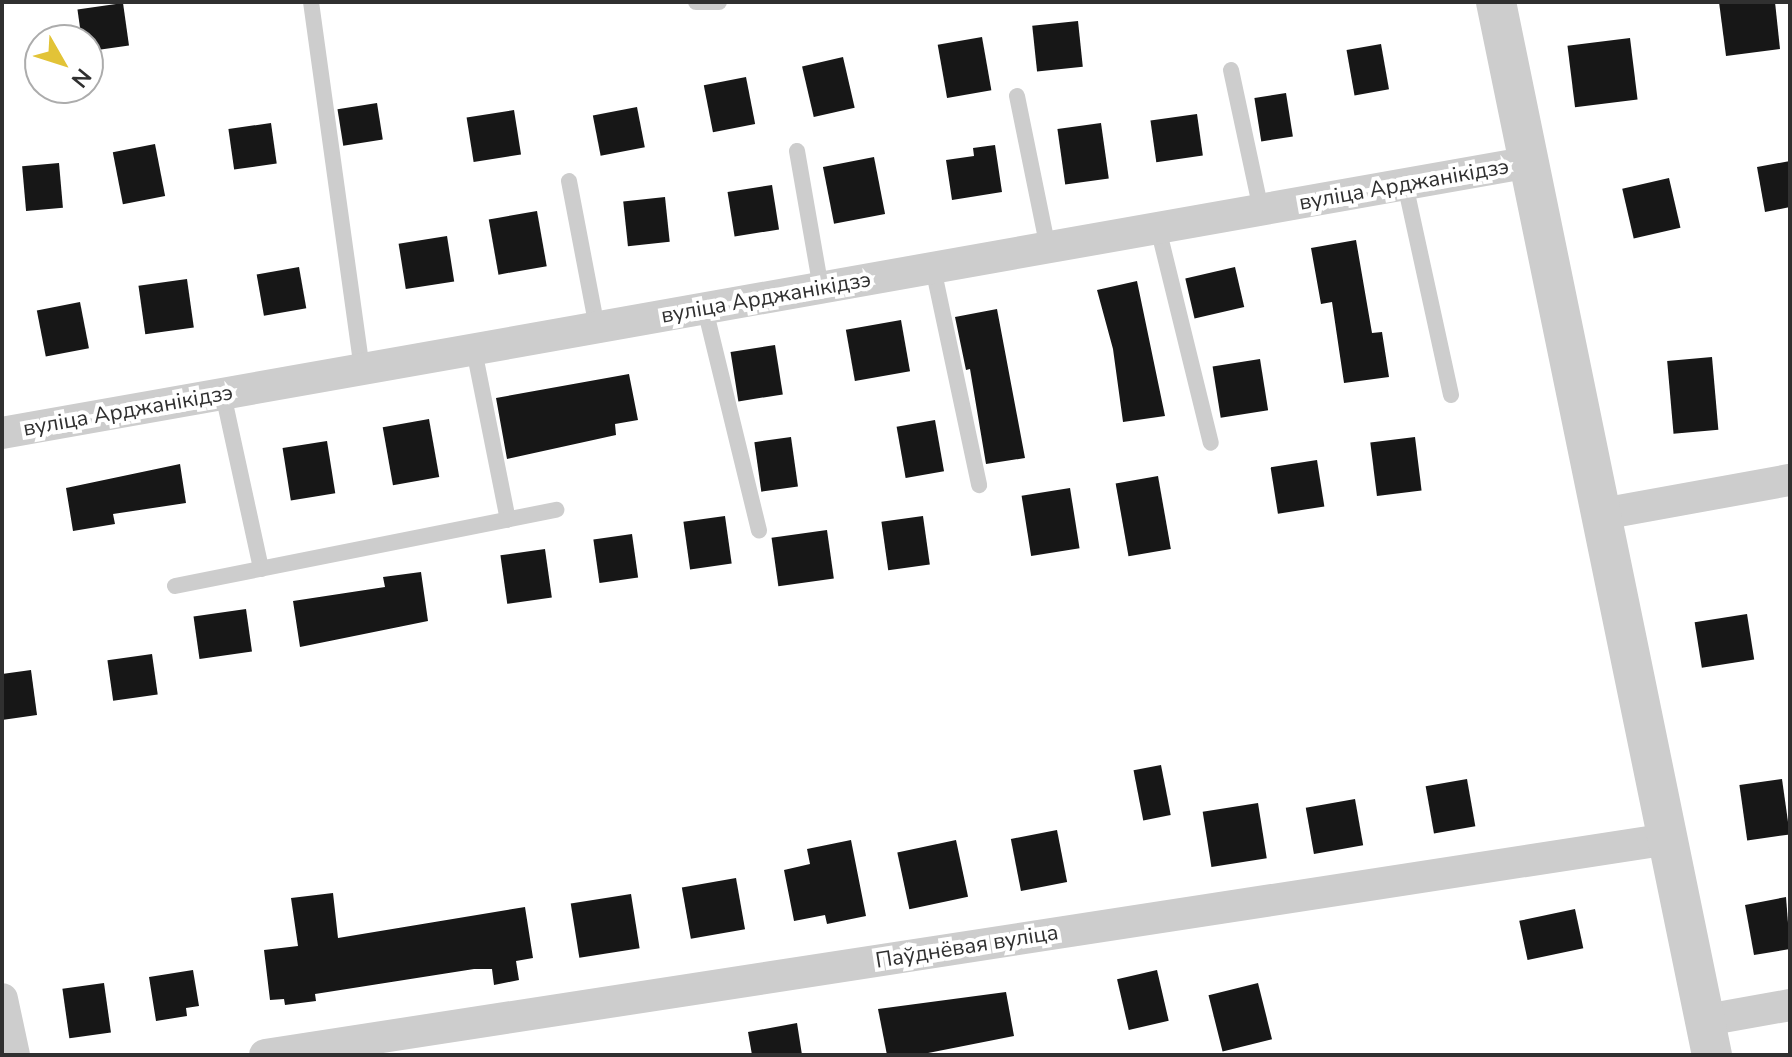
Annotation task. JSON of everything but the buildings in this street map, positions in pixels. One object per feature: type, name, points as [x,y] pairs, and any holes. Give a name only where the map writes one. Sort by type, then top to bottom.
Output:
[{"type":"street","points":[[1496,2],[1709,1037],[1790,1005]]},
{"type":"street","name":"вуліца Арджанікідзэ","points":[[2,433],[1530,162]]},
{"type":"street","points":[[1602,514],[1790,480]]},
{"type":"street","name":"Паўднёвая вуліца","points":[[265,1055],[1669,839]]},
{"type":"street","points":[[2,999],[14,1055]]},
{"type":"lane","points":[[311,2],[362,370]]},
{"type":"lane","points":[[696,2],[719,2]]},
{"type":"lane","points":[[1231,70],[1261,210]]},
{"type":"lane","points":[[1017,96],[1048,248]]},
{"type":"lane","points":[[797,151],[821,288]]},
{"type":"lane","points":[[569,181],[597,328]]},
{"type":"lane","points":[[1405,184],[1451,395]]},
{"type":"lane","points":[[1158,228],[1211,443]]},
{"type":"lane","points":[[933,268],[979,485]]},
{"type":"lane","points":[[705,309],[759,530]]},
{"type":"lane","points":[[474,350],[508,520]]},
{"type":"lane","points":[[223,394],[261,569]]},
{"type":"lane","points":[[175,586],[557,510]]}]
